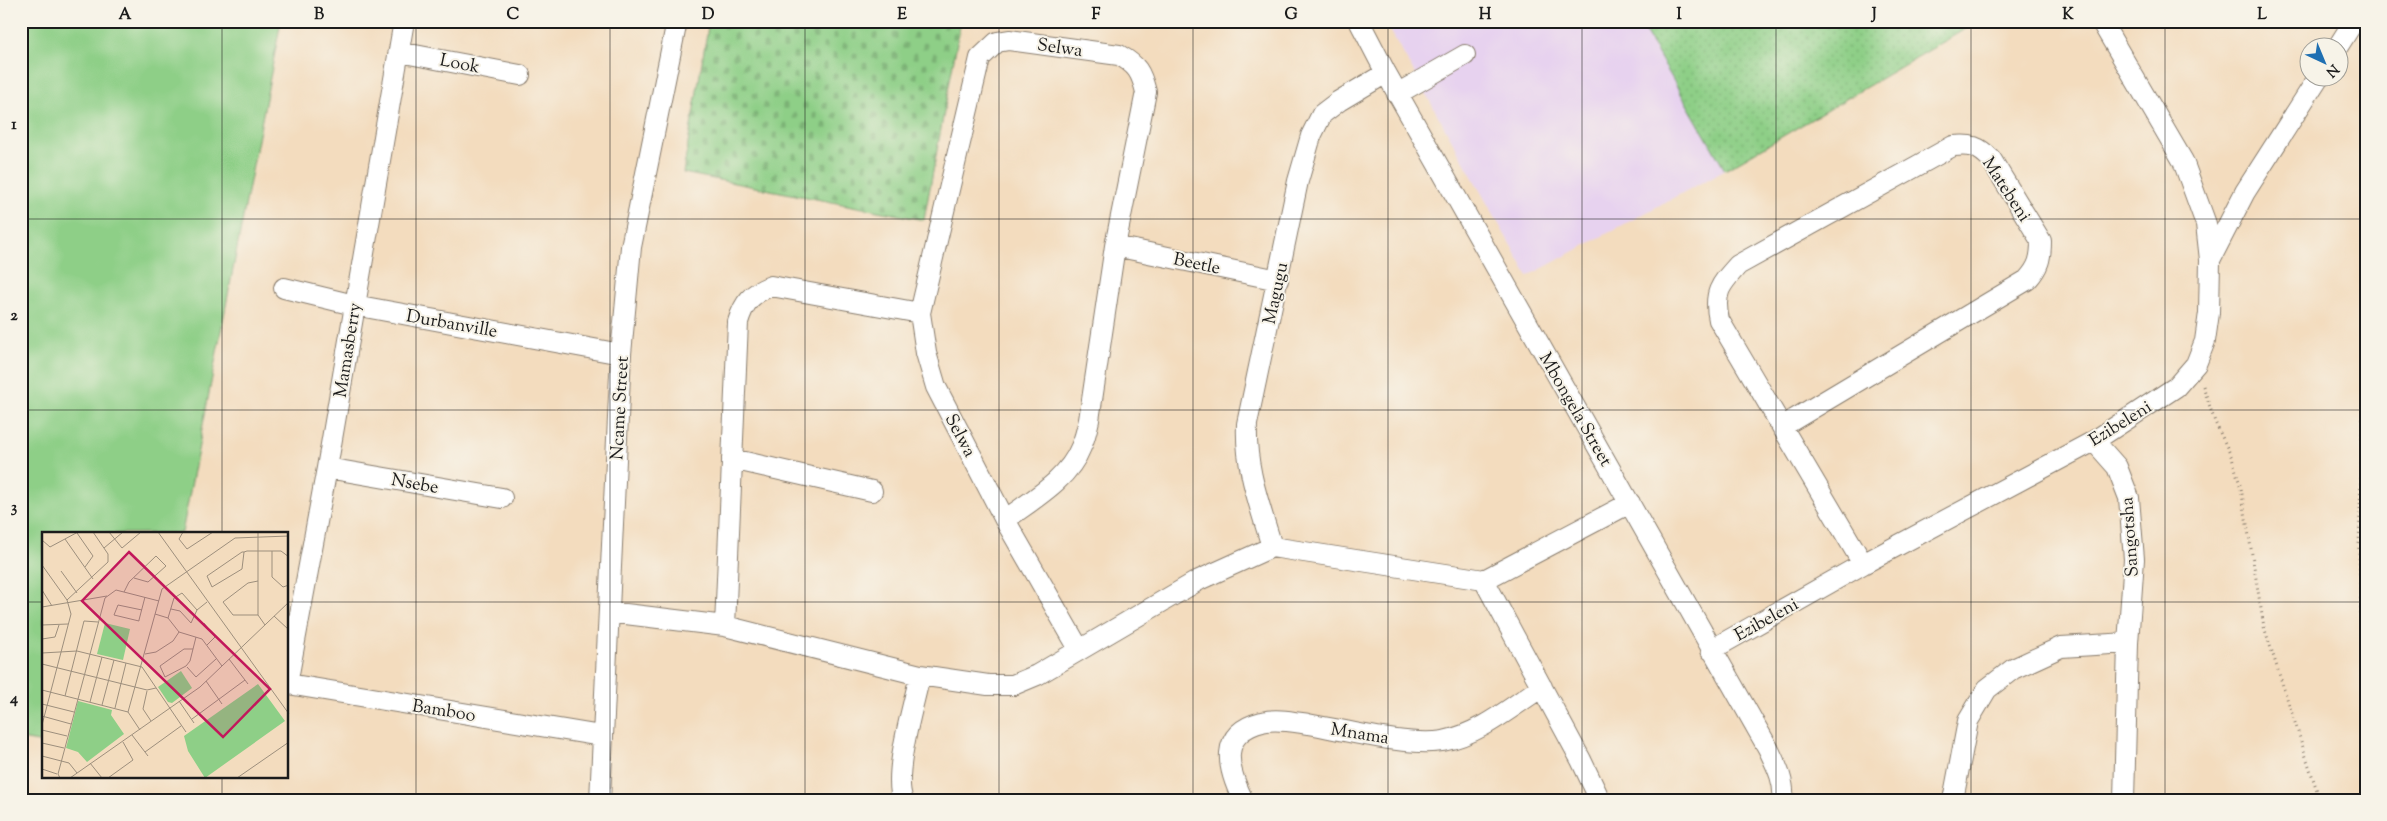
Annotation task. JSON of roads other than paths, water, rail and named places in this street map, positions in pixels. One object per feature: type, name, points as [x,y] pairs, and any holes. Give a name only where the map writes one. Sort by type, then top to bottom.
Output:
[{"type":"street","name":"Mamasberry","points":[[289,674],[327,468],[404,21]]},
{"type":"street","name":"Ncame Street","points":[[600,800],[601,736],[606,688],[621,354],[631,247],[677,21]]},
{"type":"street","name":"Mbongela Street","points":[[1359,21],[1397,94],[1780,771],[1784,791],[1783,800]]},
{"type":"street","name":"Ezibeleni","points":[[1711,650],[1863,564],[2094,440],[2176,387],[2196,364],[2205,341],[2209,313],[2210,260],[2206,224],[2183,161],[2101,21]]},
{"type":"street","points":[[2343,38],[2354,21]]},
{"type":"street","name":"Selwa","points":[[1005,520],[1056,482],[1073,462],[1081,447],[1089,420],[1115,246],[1146,92],[1142,75],[1132,62],[1119,55],[1009,40],[997,42],[980,58],[973,78],[920,313],[926,353],[936,387],[1005,520],[1079,649]]},
{"type":"street","name":"Look","points":[[400,52],[520,75]]},
{"type":"street","points":[[1397,94],[1465,55]]},
{"type":"street","name":"Magugu","points":[[1272,547],[1250,474],[1246,450],[1247,424],[1298,181],[1311,136],[1322,114],[1386,73]]},
{"type":"street","points":[[2210,260],[2245,192],[2312,88]]},
{"type":"street","name":"Matebeni","points":[[1783,426],[2027,280],[2037,269],[2041,256],[2041,241],[1991,159],[1980,148],[1969,144],[1953,146],[1738,265],[1722,282],[1715,302],[1719,320],[1863,564]]},
{"type":"street","name":"Beetle","points":[[1115,246],[1278,280]]},
{"type":"street","points":[[724,626],[738,322],[743,306],[750,297],[771,286],[920,313]]},
{"type":"street","name":"Durbanville","points":[[284,288],[354,305],[621,354]]},
{"type":"street","name":"Sangotsha","points":[[2094,440],[2117,467],[2129,498],[2134,560],[2128,643],[2124,800]]},
{"type":"street","points":[[732,459],[872,491]]},
{"type":"street","name":"Nsebe","points":[[327,468],[502,498]]},
{"type":"street","points":[[609,612],[724,626],[920,675],[988,686],[1013,686],[1037,675],[1199,580],[1272,547],[1484,580],[1630,503]]},
{"type":"street","points":[[1484,580],[1581,760],[1600,800]]},
{"type":"street","points":[[1953,800],[1968,721],[1987,689],[2013,669],[2061,648],[2128,643]]},
{"type":"street","points":[[902,800],[899,791],[899,773],[920,675]]},
{"type":"street","name":"Bamboo","points":[[289,684],[601,736]]},
{"type":"street","name":"Mnama","points":[[1243,800],[1229,766],[1230,748],[1242,730],[1264,721],[1294,722],[1407,741],[1441,741],[1464,735],[1488,722],[1542,687]]}]
